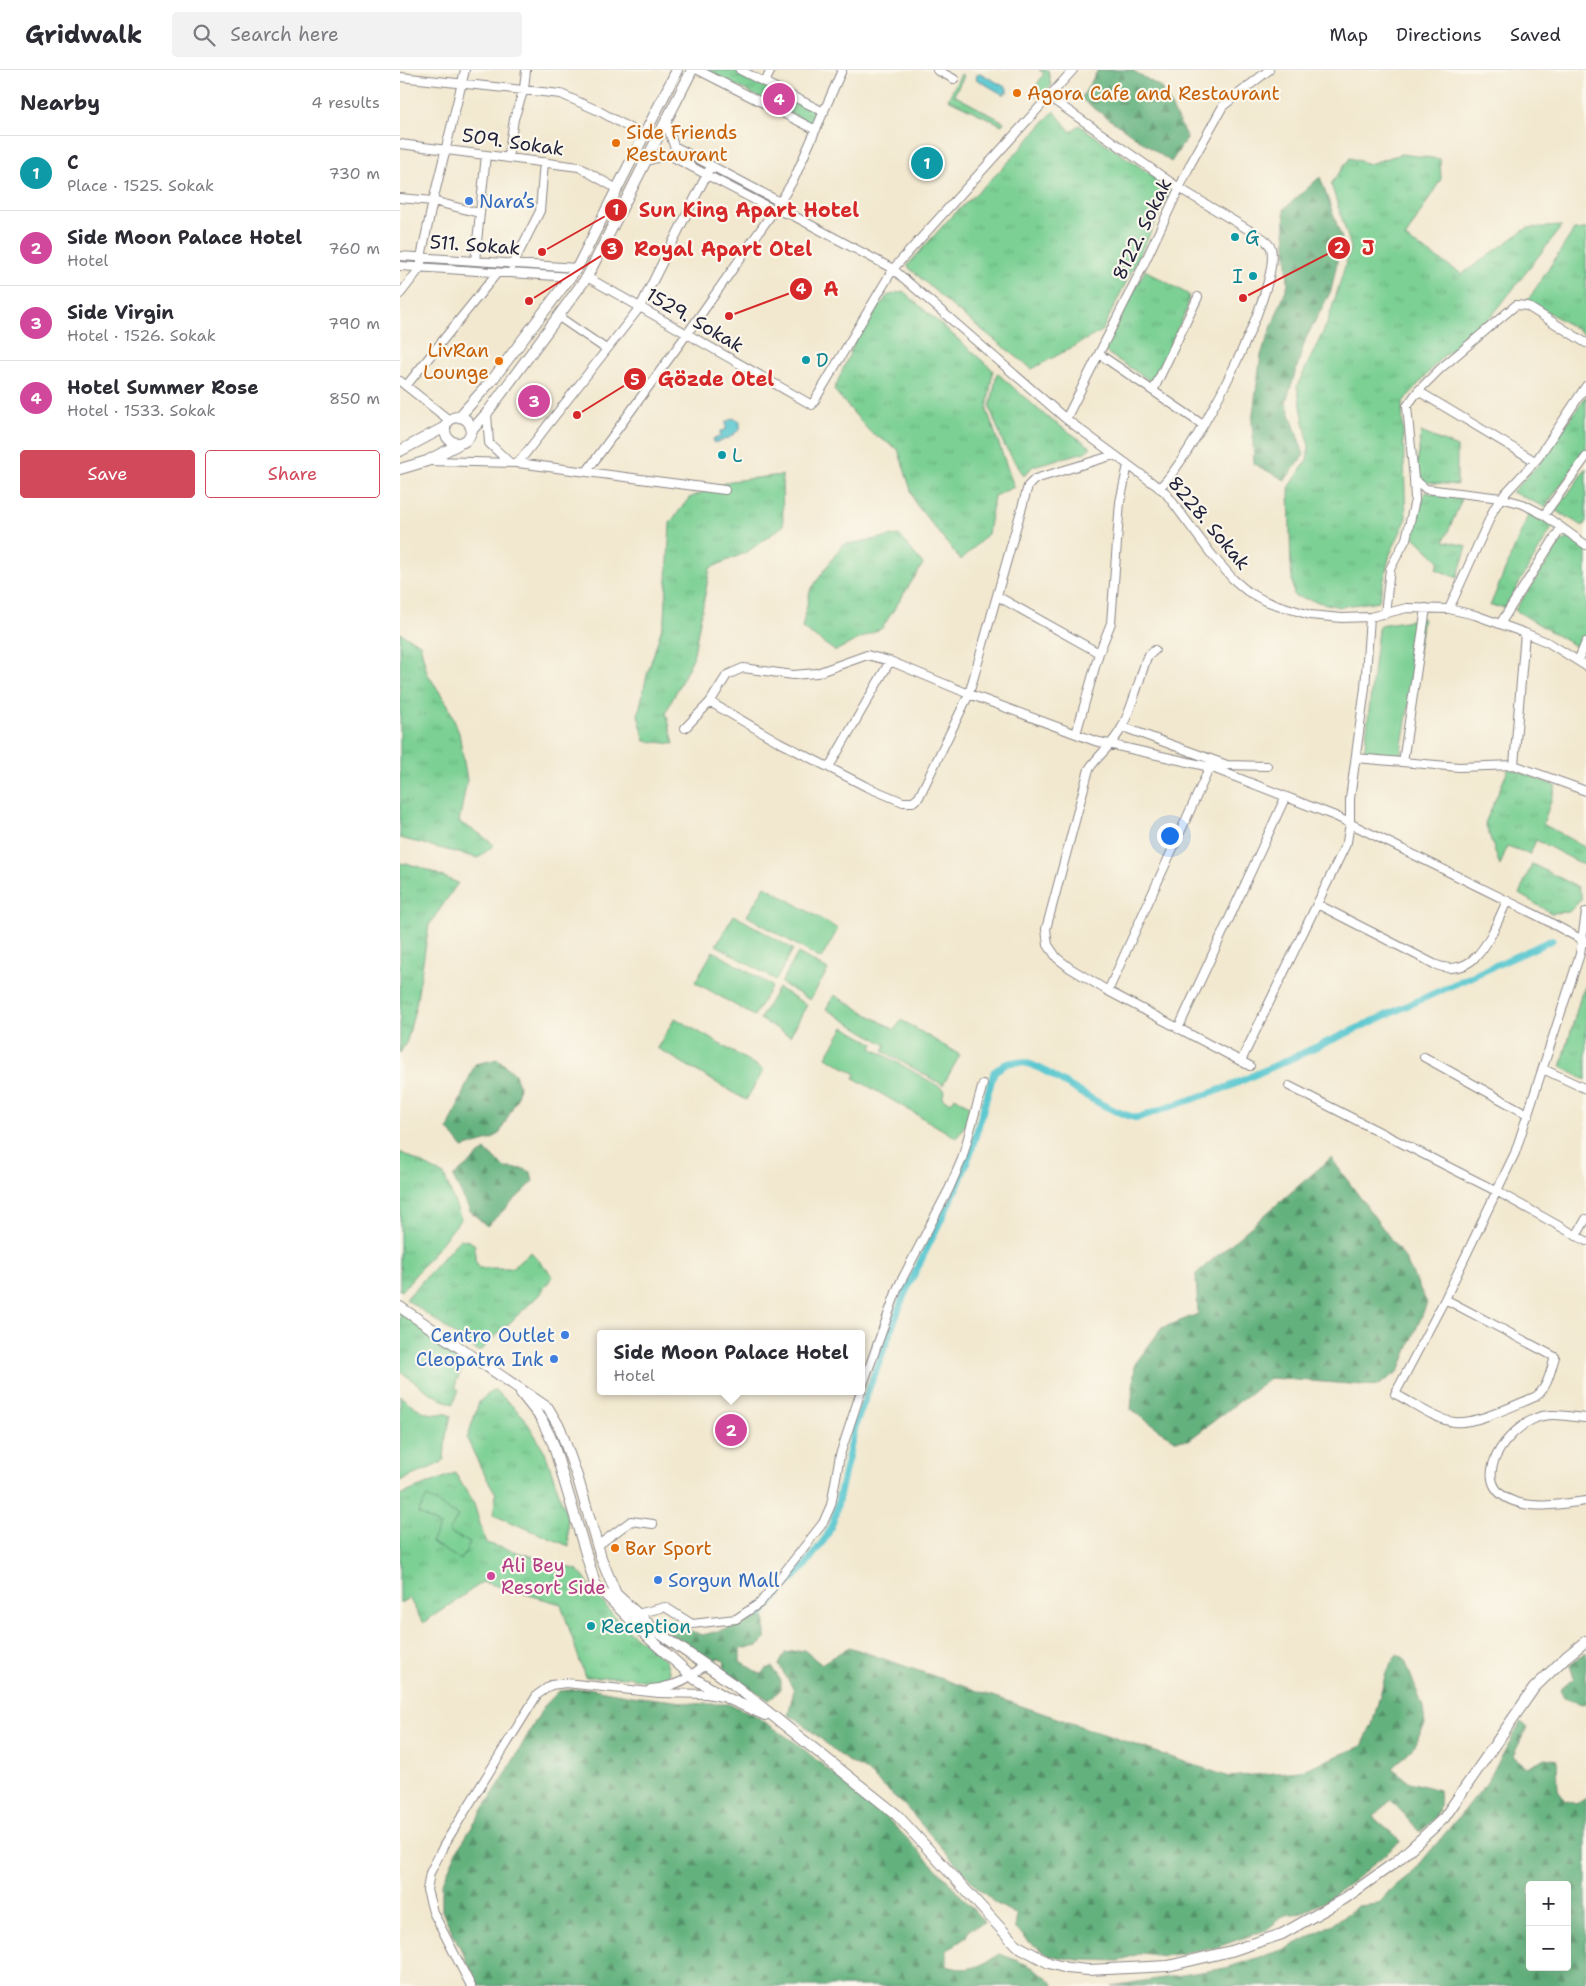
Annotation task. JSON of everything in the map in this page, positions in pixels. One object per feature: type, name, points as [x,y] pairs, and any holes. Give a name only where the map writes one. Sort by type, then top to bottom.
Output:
[{"type":"main road","points":[[400,451],[451,421],[493,379],[575,272],[677,70]]},
{"type":"main road","points":[[400,469],[428,461],[467,440],[471,431],[487,413],[559,317],[587,277],[692,70]]},
{"type":"main road","points":[[451,421],[467,420],[471,431]]},
{"type":"main road","points":[[451,421],[447,439],[458,444]]},
{"type":"main road","points":[[400,1307],[548,1408],[560,1428],[578,1479],[597,1546],[616,1594],[656,1631],[710,1668],[897,1815],[930,1849],[1004,1934],[1023,1950],[1049,1963],[1067,1968],[1088,1970],[1168,1966],[1231,1951],[1282,1934],[1344,1899],[1398,1861],[1444,1818],[1534,1688],[1566,1657],[1586,1641]]},
{"type":"main road","points":[[516,1386],[541,1418],[553,1443],[595,1584],[649,1638],[691,1676],[727,1698],[764,1714],[800,1737]]},
{"type":"street","points":[[400,294],[421,268],[421,257],[433,200],[465,70]]},
{"type":"street","points":[[508,158],[514,119],[524,89],[526,70]]},
{"type":"street","points":[[698,70],[816,130]]},
{"type":"street","points":[[740,70],[824,112]]},
{"type":"street","points":[[765,82],[771,70]]},
{"type":"street","points":[[587,471],[780,202],[794,179],[842,70]]},
{"type":"street","points":[[937,70],[954,79]]},
{"type":"street","points":[[893,269],[1070,73],[1060,70]]},
{"type":"street","name":"8122. Sokak","points":[[1066,419],[1179,188],[1223,106],[1269,70]]},
{"type":"street","points":[[406,75],[561,94],[599,111],[644,136]]},
{"type":"street","points":[[1049,97],[1179,188],[1264,239],[1271,247],[1268,278],[1252,327],[1202,425],[1175,470],[1159,488]]},
{"type":"street","points":[[666,122],[674,146],[780,202],[792,215]]},
{"type":"street","name":"509. Sokak","points":[[400,144],[579,167],[617,189]]},
{"type":"street","points":[[475,261],[486,155]]},
{"type":"street","points":[[646,161],[669,155],[774,210],[792,215]]},
{"type":"street","points":[[509,273],[540,211],[544,162]]},
{"type":"street","points":[[518,463],[640,307],[711,166]]},
{"type":"street","points":[[400,198],[433,200],[479,213]]},
{"type":"street","name":"8228. Sokak","points":[[792,215],[893,269],[1066,419],[1159,488],[1189,522],[1212,555],[1233,579],[1265,601],[1310,615],[1342,618],[1370,617],[1407,608],[1449,609],[1475,615],[1525,633],[1549,643],[1586,666]]},
{"type":"street","name":"511. Sokak","points":[[400,256],[513,263],[575,272]]},
{"type":"street","name":"511. Sokak","points":[[400,266],[509,273],[575,272]]},
{"type":"street","name":"1529. Sokak","points":[[587,277],[812,406],[893,269]]},
{"type":"street","points":[[451,421],[403,383],[497,272]]},
{"type":"street","points":[[1153,391],[1198,298]]},
{"type":"street","points":[[1385,614],[1390,569],[1406,539],[1415,500],[1407,406],[1418,391],[1440,369],[1516,305],[1527,306],[1586,343]]},
{"type":"street","points":[[559,317],[606,349]]},
{"type":"street","points":[[1099,354],[1202,425]]},
{"type":"street","points":[[1449,609],[1494,509],[1501,498],[1535,461],[1586,386]]},
{"type":"street","points":[[1418,391],[1535,461]]},
{"type":"street","points":[[487,413],[489,443],[509,462]]},
{"type":"street","points":[[710,702],[779,742],[887,796],[903,802],[913,802],[919,797],[968,694],[1028,486],[1035,479],[1114,455]]},
{"type":"street","points":[[1544,514],[1586,457]]},
{"type":"street","points":[[428,461],[509,462],[725,490]]},
{"type":"street","points":[[1076,734],[1099,654],[1111,623],[1120,502],[1128,465]]},
{"type":"street","points":[[1414,479],[1426,488],[1501,498],[1522,504],[1544,514],[1561,528],[1586,544]]},
{"type":"street","points":[[1500,624],[1561,528]]},
{"type":"street","points":[[997,596],[1099,654]]},
{"type":"street","points":[[1403,762],[1426,608]]},
{"type":"street","points":[[1241,1061],[1347,842],[1350,823],[1350,799],[1365,688],[1370,617]]},
{"type":"street","points":[[1514,765],[1525,633]]},
{"type":"street","points":[[1578,662],[1586,642]]},
{"type":"street","points":[[1154,650],[1147,657],[1123,726],[1111,745],[1098,756],[1089,770],[1046,929],[1048,945],[1057,958],[1070,968],[1108,991],[1250,1066]]},
{"type":"street","points":[[685,728],[710,702],[728,675],[743,668],[792,675],[817,673],[867,655],[890,661],[968,694],[1095,741],[1212,764],[1267,766]]},
{"type":"street","points":[[829,767],[890,661]]},
{"type":"street","points":[[1123,726],[1285,798],[1350,823],[1573,934],[1584,943]]},
{"type":"street","points":[[1356,758],[1459,767],[1514,765],[1586,791]]},
{"type":"street","points":[[1108,991],[1212,764]]},
{"type":"street","points":[[1178,1029],[1285,798]]},
{"type":"street","points":[[1317,904],[1434,964],[1451,968],[1460,967],[1473,960],[1482,952],[1507,901]]},
{"type":"street","points":[[1445,1299],[1555,1357],[1545,1387],[1541,1392],[1535,1397],[1473,1420],[1459,1423],[1441,1418],[1395,1394],[1445,1299],[1498,1192],[1515,1153],[1584,943],[1586,912]]},
{"type":"street","points":[[1573,934],[1584,930]]},
{"type":"street","points":[[1424,1057],[1529,1115]]},
{"type":"street","points":[[1543,1069],[1586,1089]]},
{"type":"street","points":[[865,1380],[898,1287],[962,1160],[983,1084]]},
{"type":"street","points":[[1289,1086],[1498,1192],[1586,1241]]},
{"type":"street","points":[[1576,1236],[1586,1219]]},
{"type":"street","points":[[637,1614],[665,1608],[692,1624],[736,1619],[760,1603],[823,1523],[831,1505],[840,1455],[860,1395]]},
{"type":"street","points":[[1586,1418],[1558,1415],[1535,1419],[1512,1435],[1502,1445],[1495,1457],[1491,1472],[1492,1482],[1496,1489],[1519,1503],[1537,1506],[1586,1501]]},
{"type":"street","points":[[597,1546],[631,1521],[653,1524]]},
{"type":"street","points":[[644,1690],[671,1685],[691,1676],[695,1671],[710,1668],[715,1676],[707,1687],[689,1694]]},
{"type":"street","points":[[470,1986],[433,1912],[427,1890],[430,1872],[444,1844],[537,1695],[551,1684],[566,1683],[659,1693],[707,1694],[727,1698]]},
{"type":"green space","points":[[705,70],[734,70],[818,112],[812,124]]},
{"type":"green space","points":[[1039,70],[1048,70],[1051,86],[1040,98],[1032,93],[1044,73]]},
{"type":"green space","points":[[1098,70],[1132,70],[1162,88],[1187,138],[1171,162],[1081,99]]},
{"type":"green space","points":[[961,74],[964,76],[954,95],[1004,122],[1002,125],[948,99]]},
{"type":"green space","points":[[1054,111],[1071,132],[1079,125],[1172,189],[1102,331],[1032,369],[954,308],[907,266],[948,220],[1003,168]]},
{"type":"green space","points":[[1401,154],[1440,159],[1441,179],[1405,238],[1462,274],[1527,228],[1562,226],[1492,316],[1441,358],[1402,403],[1406,520],[1390,554],[1379,601],[1339,607],[1294,596],[1291,570],[1289,488],[1307,460],[1309,447],[1297,386],[1327,324],[1351,247],[1331,184],[1350,158],[1369,164]]},
{"type":"green space","points":[[1320,177],[1342,239],[1331,291],[1306,338],[1286,402],[1304,455],[1285,480],[1254,464],[1252,421],[1261,355],[1288,284],[1284,209]]},
{"type":"green space","points":[[1586,229],[1586,335],[1528,300],[1574,230]]},
{"type":"green space","points":[[1145,270],[1189,295],[1187,309],[1152,382],[1104,351]]},
{"type":"green space","points":[[903,291],[993,370],[987,410],[1014,487],[994,496],[988,534],[961,560],[915,503],[898,449],[870,432],[834,390],[856,339],[887,296]]},
{"type":"green space","points":[[997,373],[1047,417],[1091,447],[1085,452],[1033,466],[1024,476],[1004,445],[990,408]]},
{"type":"green space","points":[[1586,396],[1586,450],[1545,507],[1512,492],[1539,464]]},
{"type":"green space","points":[[1421,432],[1457,447],[1457,485],[1425,482],[1416,474]]},
{"type":"green space","points":[[1586,468],[1586,521],[1583,526],[1556,511]]},
{"type":"green space","points":[[782,475],[783,526],[747,552],[710,568],[693,658],[666,712],[674,744],[645,741],[638,715],[647,675],[665,618],[670,523],[689,498],[730,481]]},
{"type":"green space","points":[[1425,492],[1462,499],[1444,541],[1467,546],[1457,578],[1436,569],[1439,561],[1412,535]]},
{"type":"green space","points":[[1529,513],[1553,526],[1505,607],[1490,606]]},
{"type":"green space","points":[[899,535],[923,564],[882,628],[835,651],[802,628],[810,591],[842,545]]},
{"type":"green space","points":[[1569,538],[1586,547],[1586,633],[1580,649],[1515,610],[1561,542]]},
{"type":"green space","points":[[1423,618],[1400,757],[1364,755],[1380,625]]},
{"type":"green space","points":[[400,633],[420,644],[427,673],[448,705],[459,733],[467,780],[459,822],[480,834],[494,845],[478,858],[400,838]]},
{"type":"green space","points":[[1509,768],[1556,786],[1543,824],[1586,848],[1586,866],[1536,840],[1530,854],[1507,846],[1500,866],[1485,823]]},
{"type":"green space","points":[[400,863],[418,866],[458,883],[429,925],[416,1005],[407,1041],[400,1053]]},
{"type":"green space","points":[[1532,864],[1578,887],[1581,900],[1569,912],[1551,913],[1519,894]]},
{"type":"green space","points":[[765,886],[838,929],[821,959],[747,916]]},
{"type":"green space","points":[[734,915],[793,949],[776,980],[716,945]]},
{"type":"green space","points":[[713,951],[772,986],[754,1016],[695,982]]},
{"type":"green space","points":[[798,953],[828,970],[810,1000],[781,983]]},
{"type":"green space","points":[[1586,985],[1586,1080],[1561,1067],[1581,995]]},
{"type":"green space","points":[[778,988],[807,1005],[790,1036],[760,1019]]},
{"type":"green space","points":[[834,995],[895,1030],[901,1020],[960,1055],[943,1085],[883,1051],[886,1045],[826,1009]]},
{"type":"green space","points":[[675,1018],[764,1070],[746,1100],[657,1048]]},
{"type":"green space","points":[[844,1027],[874,1044],[872,1048],[945,1090],[942,1098],[951,1103],[955,1097],[974,1109],[957,1138],[854,1078],[856,1074],[826,1057]]},
{"type":"green space","points":[[498,1059],[515,1074],[519,1086],[517,1098],[500,1133],[492,1139],[463,1148],[448,1129],[475,1064]]},
{"type":"green space","points":[[485,1150],[505,1168],[524,1169],[531,1172],[533,1182],[487,1226],[470,1211],[453,1177]]},
{"type":"green space","points":[[400,1152],[444,1175],[461,1219],[402,1291],[400,1290]]},
{"type":"green space","points":[[1331,1158],[1404,1257],[1427,1303],[1399,1371],[1377,1386],[1270,1378],[1189,1440],[1175,1440],[1131,1410],[1135,1364],[1162,1328],[1198,1314],[1196,1274]]},
{"type":"green space","points":[[460,1239],[475,1245],[475,1259],[479,1268],[512,1268],[531,1252],[553,1276],[539,1295],[479,1352],[406,1299]]},
{"type":"green space","points":[[400,1311],[435,1337],[465,1363],[456,1382],[456,1388],[459,1390],[453,1404],[419,1385],[400,1371]]},
{"type":"green space","points":[[494,1389],[524,1417],[545,1452],[567,1517],[569,1546],[493,1515],[496,1494],[467,1439],[479,1402]]},
{"type":"green space","points":[[400,1396],[426,1412],[432,1414],[444,1413],[451,1416],[446,1436],[444,1459],[441,1463],[400,1481]]},
{"type":"green space","name":"Ali Bey Resort Side","points":[[455,1473],[474,1504],[486,1543],[578,1570],[620,1624],[666,1661],[670,1674],[653,1683],[630,1677],[585,1677],[561,1604],[483,1582],[423,1623],[409,1598],[400,1603],[400,1495]]},
{"type":"green space","points":[[427,1497],[458,1516],[449,1532],[470,1543],[461,1560],[431,1542],[440,1526],[418,1513]]},
{"type":"green space","points":[[761,1614],[765,1619],[765,1640],[759,1646],[740,1649],[740,1661],[761,1674],[766,1669],[772,1667],[781,1681],[781,1689],[769,1700],[723,1670],[725,1662],[720,1658],[712,1660],[666,1631],[660,1625],[665,1622],[703,1635],[733,1627]]},
{"type":"green space","points":[[849,1647],[1229,1777],[1300,1771],[1362,1746],[1372,1725],[1386,1673],[1397,1654],[1404,1658],[1423,1707],[1425,1725],[1411,1750],[1392,1768],[1410,1782],[1439,1790],[1437,1815],[1420,1832],[1391,1800],[1373,1817],[1401,1841],[1353,1881],[1322,1903],[1301,1913],[1285,1915],[1266,1930],[1214,1948],[1164,1956],[1141,1953],[1118,1961],[1079,1960],[1051,1956],[1028,1941],[1015,1928],[1017,1915],[995,1903],[975,1885],[905,1806],[865,1770],[846,1760],[797,1719],[788,1715],[794,1690],[779,1665],[785,1653],[804,1650],[821,1664]]},
{"type":"green space","points":[[1586,1652],[1586,1703],[1582,1704],[1564,1698],[1560,1690],[1574,1678],[1570,1665]]},
{"type":"green space","points":[[588,1688],[632,1696],[700,1704],[728,1704],[753,1714],[796,1743],[890,1821],[949,1882],[985,1923],[970,1929],[965,1938],[947,1950],[947,1966],[961,1969],[974,1967],[1000,1954],[1037,1970],[1055,1986],[480,1986],[442,1911],[442,1884],[458,1849],[505,1775],[544,1706],[559,1691]]},
{"type":"green space","points":[[1521,1722],[1527,1727],[1513,1756],[1527,1767],[1546,1758],[1557,1760],[1558,1789],[1564,1800],[1577,1804],[1586,1798],[1586,1986],[1112,1986],[1226,1968],[1288,1948],[1333,1924],[1358,1906],[1379,1904],[1389,1891],[1413,1872],[1486,1784]]},
{"type":"water","points":[[980,73],[1007,88],[1007,93],[1005,92],[1004,95],[976,79],[976,76]]},
{"type":"water","points":[[733,418],[740,422],[740,429],[729,438],[714,443],[713,439],[720,437],[720,431],[726,430],[726,422]]},
{"type":"waterway","points":[[761,1614],[804,1567],[827,1536],[834,1519],[856,1423],[904,1295],[959,1183],[972,1148],[994,1072],[1011,1062],[1030,1064],[1107,1107],[1137,1118],[1228,1087],[1552,940]]},
{"type":"place","name":"Agora Cafe and Restaurant","points":[[1017,93]]},
{"type":"place","name":"Hotel Summer Rose","points":[[779,99]]},
{"type":"place","name":"Side Friends Restaurant","points":[[616,143]]},
{"type":"place","name":"C","points":[[927,163]]},
{"type":"place","name":"Nara’s","points":[[469,201]]},
{"type":"place","name":"G","points":[[1235,237]]},
{"type":"place","name":"Sun King Apart Hotel","points":[[542,252]]},
{"type":"place","name":"I","points":[[1253,276]]},
{"type":"place","name":"J","points":[[1243,298]]},
{"type":"place","name":"Royal Apart Otel","points":[[529,301]]},
{"type":"place","name":"A","points":[[729,316]]},
{"type":"place","name":"D","points":[[806,360]]},
{"type":"place","name":"LivRan Lounge","points":[[499,361]]},
{"type":"place","name":"Side Virgin","points":[[534,401]]},
{"type":"place","name":"Gözde Otel","points":[[577,415]]},
{"type":"place","name":"L","points":[[722,455]]},
{"type":"place","name":"Centro Outlet","points":[[565,1335]]},
{"type":"place","name":"Cleopatra Ink","points":[[554,1359]]},
{"type":"place","name":"Side Moon Palace Hotel","points":[[731,1430]]},
{"type":"place","name":"Bar Sport","points":[[615,1548]]},
{"type":"place","name":"Ali Bey Resort Side","points":[[491,1576]]},
{"type":"place","name":"Sorgun Mall","points":[[658,1580]]},
{"type":"place","name":"Reception","points":[[591,1626]]}]
